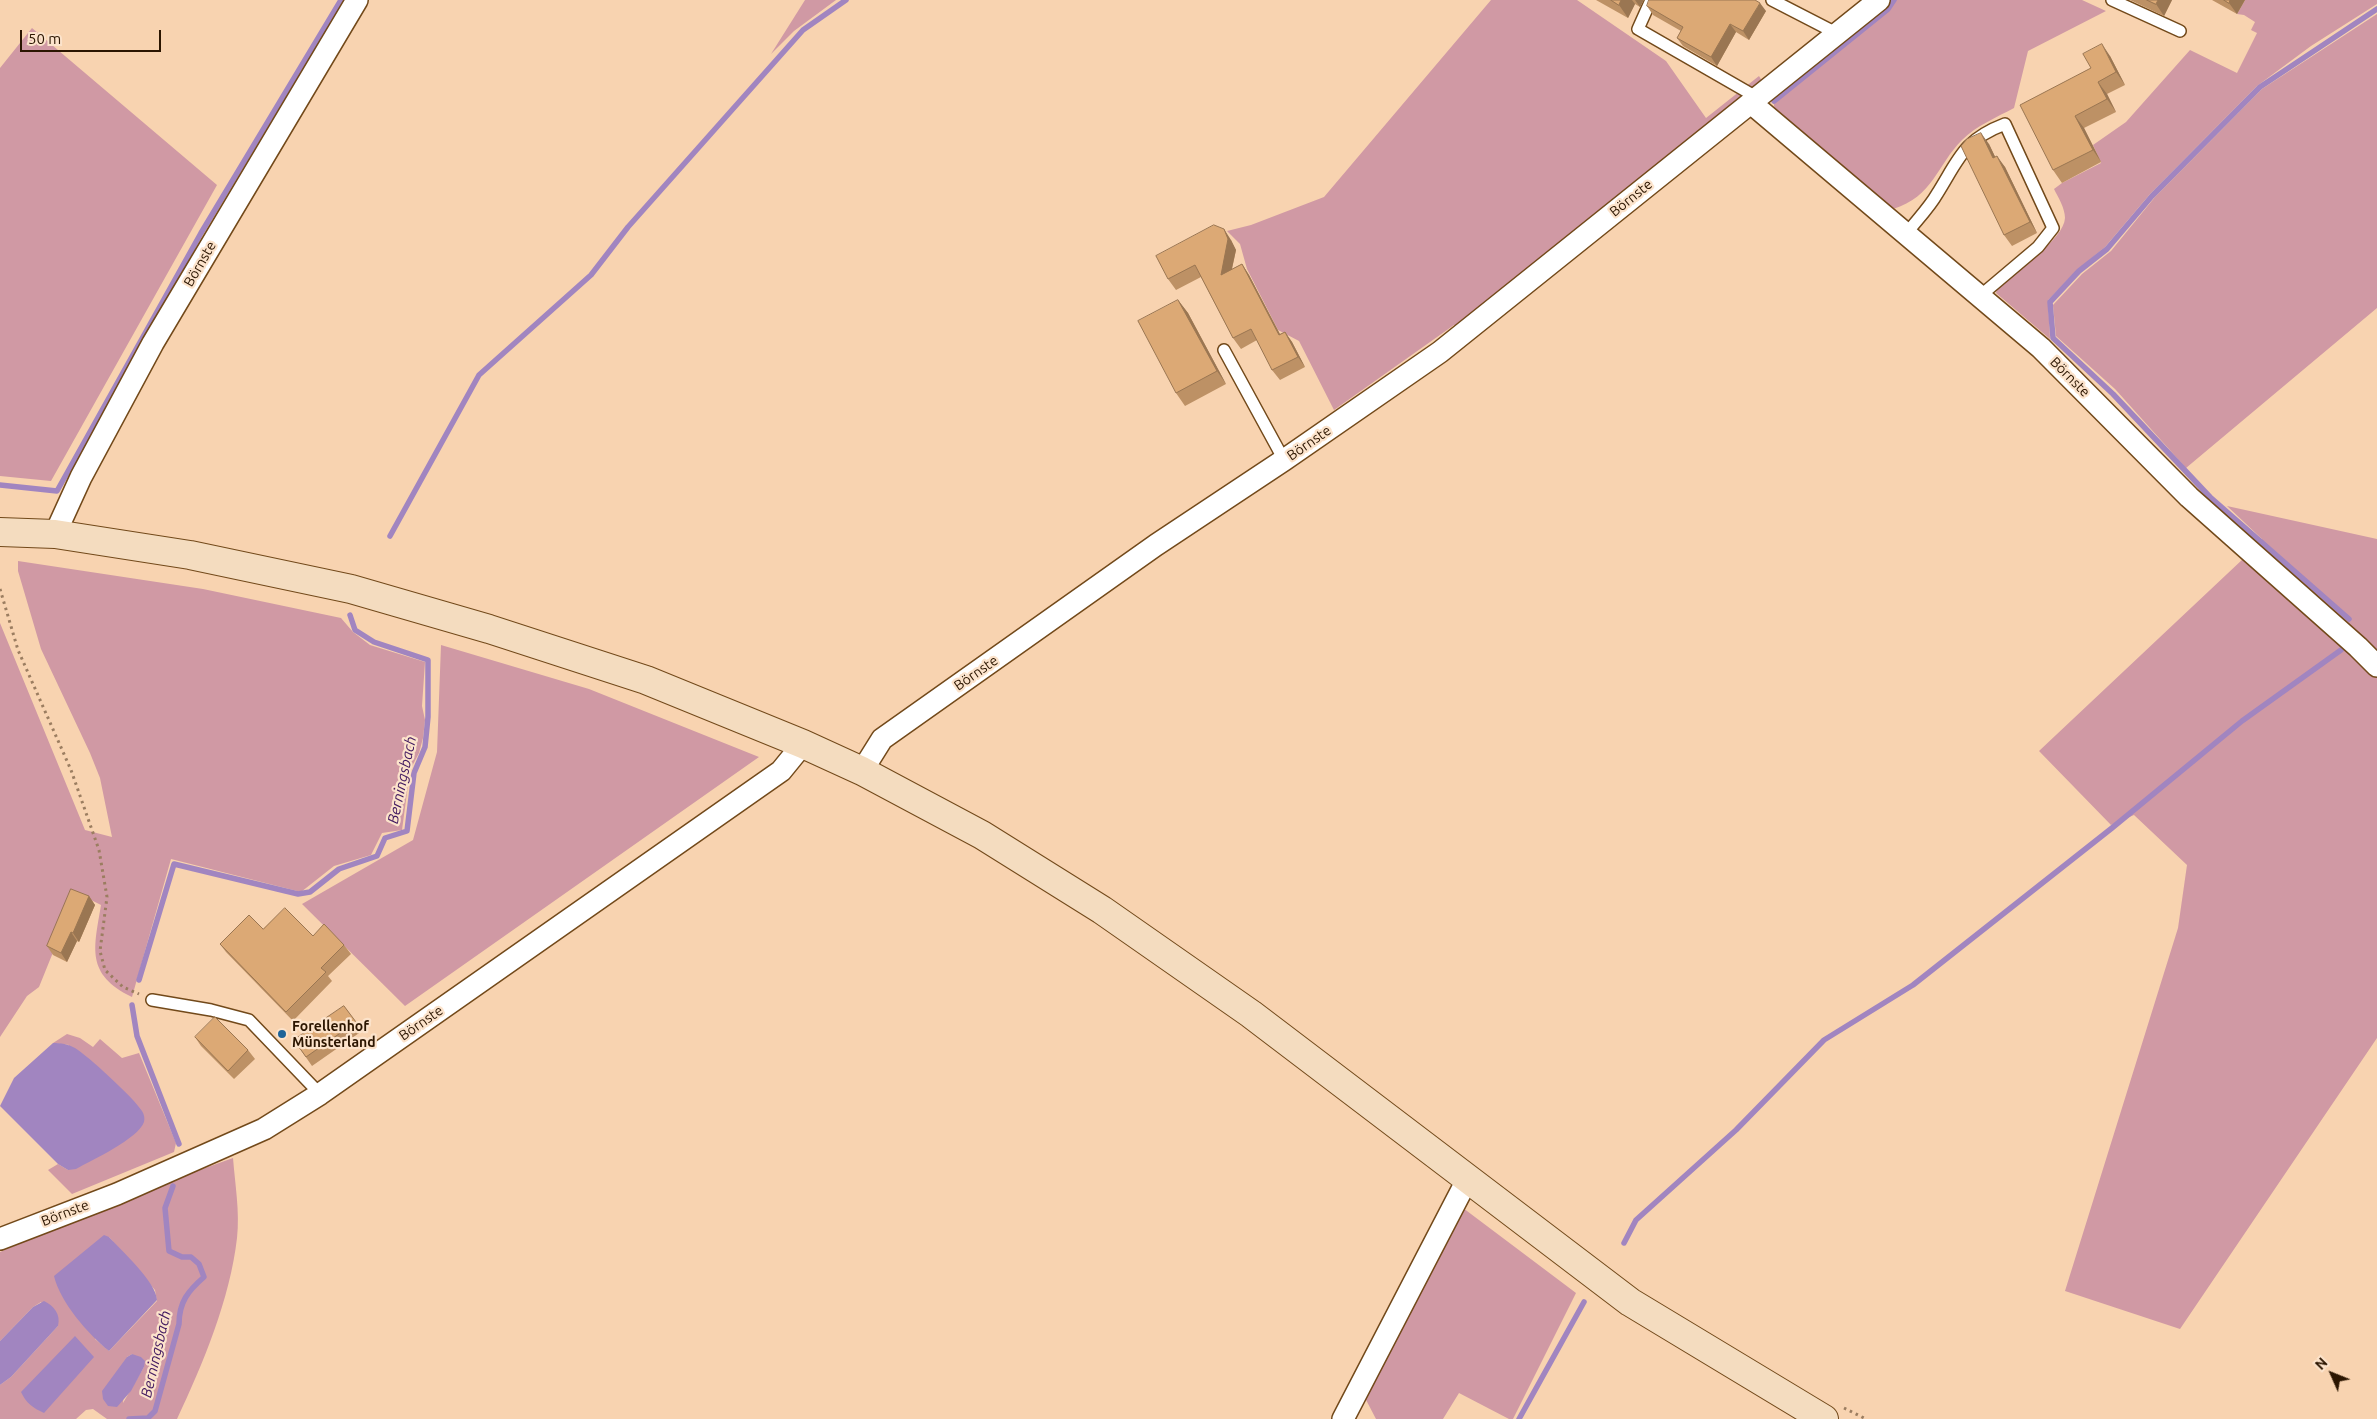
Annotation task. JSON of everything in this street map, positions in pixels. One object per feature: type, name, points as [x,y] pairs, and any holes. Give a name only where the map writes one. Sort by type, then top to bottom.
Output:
[{"type":"main road","points":[[0,532],[55,534],[190,554],[351,589],[489,629],[646,680],[803,744],[862,771],[982,835],[1102,910],[1251,1014],[1630,1302],[1824,1419]]},
{"type":"street","name":"Börnste","points":[[55,534],[80,477],[153,343],[357,0]]},
{"type":"street","name":"Börnste","points":[[862,771],[882,739],[1156,545],[1284,460],[1440,352],[1879,0]]},
{"type":"street","name":"Börnste","points":[[1754,100],[1906,234],[2041,348],[2190,497],[2377,666]]},
{"type":"street","name":"Börnste","points":[[0,1239],[117,1194],[264,1129],[320,1094],[781,771],[803,744]]},
{"type":"street","points":[[1344,1419],[1467,1180]]},
{"type":"lane","points":[[1650,0],[1638,29],[1754,100]]},
{"type":"lane","points":[[1772,0],[1838,34]]},
{"type":"lane","points":[[2112,0],[2180,31]]},
{"type":"lane","points":[[1906,234],[1936,196],[1961,152],[1988,130],[2005,124],[2053,228],[2038,247],[1980,296]]},
{"type":"lane","points":[[1224,350],[1284,460]]},
{"type":"lane","points":[[152,1000],[211,1010],[249,1020],[320,1094]]},
{"type":"path","points":[[0,589],[18,650],[71,770],[99,850],[108,897],[100,951],[105,970],[123,987],[152,1000]]},
{"type":"shaded area","points":[[805,0],[836,0],[794,31],[771,54]]},
{"type":"shaded area","points":[[1491,0],[1577,0],[1666,61],[1706,118],[1759,76],[1762,81],[1456,327],[1454,325],[1334,410],[1299,341],[1278,330],[1247,269],[1240,244],[1227,231],[1251,225],[1324,197]]},
{"type":"shaded area","points":[[1890,0],[2082,0],[2106,11],[2028,51],[2014,108],[1974,130],[1962,140],[1917,197],[1893,209],[1775,112],[1773,98],[1885,8]]},
{"type":"shaded area","points":[[2245,0],[2377,0],[2377,4],[2311,46],[2257,86],[2150,194],[2105,247],[2077,270],[2048,300],[2050,339],[1996,293],[1998,285],[2038,255],[2063,227],[2064,210],[2054,189],[2101,163],[2093,145],[2126,122],[2190,50],[2237,73],[2257,33],[2251,30],[2255,22],[2244,15],[2237,14]]},
{"type":"shaded area","points":[[2377,14],[2377,308],[2186,468],[2115,389],[2056,336],[2053,305],[2082,274],[2111,251],[2155,197],[2262,89]]},
{"type":"shaded area","points":[[32,28],[217,185],[51,481],[0,476],[0,68]]},
{"type":"shaded area","points":[[2227,506],[2377,539],[2377,1038],[2180,1329],[2065,1291],[2178,928],[2187,865],[2134,815],[2111,825],[2039,751],[2262,539]]},
{"type":"shaded area","points":[[18,561],[203,589],[341,618],[353,632],[370,645],[425,662],[422,706],[425,720],[419,753],[410,770],[402,830],[382,833],[371,855],[334,866],[301,892],[171,859],[132,997],[106,979],[96,958],[96,934],[101,905],[77,893],[39,987],[27,996],[0,1037],[0,623],[85,830],[112,837],[100,778],[41,649],[18,571]]},
{"type":"shaded area","points":[[441,645],[589,689],[759,757],[405,1006],[302,904],[413,840],[437,752]]},
{"type":"shaded area","points":[[67,1034],[80,1038],[93,1047],[100,1039],[122,1058],[139,1053],[176,1143],[174,1152],[72,1194],[48,1170],[58,1164],[68,1170],[69,1045],[53,1043]]},
{"type":"shaded area","points":[[53,1043],[70,1046],[81,1052],[138,1105],[144,1116],[144,1122],[140,1129],[133,1135],[76,1169],[68,1170],[58,1164],[0,1106],[14,1078]]},
{"type":"shaded area","points":[[233,1158],[238,1218],[233,1261],[222,1308],[206,1354],[177,1419],[107,1419],[93,1409],[86,1410],[76,1419],[0,1419],[0,1385],[11,1377],[58,1326],[41,1302],[33,1307],[0,1341],[0,1252],[169,1181]],"holes":[[[109,1237],[155,1290],[157,1301],[109,1351],[95,1339]],[[132,1354],[144,1367],[123,1403],[127,1357]]]},
{"type":"shaded area","points":[[1463,1208],[1576,1293],[1513,1419],[1509,1419],[1459,1393],[1443,1419],[1376,1419],[1364,1396]]},
{"type":"shaded area","points":[[104,1235],[109,1237],[145,1276],[157,1300],[109,1351],[92,1336],[76,1317],[62,1296],[54,1276]]},
{"type":"shaded area","points":[[44,1301],[51,1305],[58,1314],[58,1326],[11,1377],[0,1385],[0,1341],[33,1307]]},
{"type":"shaded area","points":[[75,1336],[94,1357],[44,1413],[30,1405],[21,1392]]},
{"type":"shaded area","points":[[132,1354],[141,1357],[145,1361],[144,1367],[131,1391],[117,1407],[108,1406],[103,1399],[102,1391],[127,1357]]},
{"type":"building","points":[[1611,0],[1621,0],[1619,5]]},
{"type":"building","points":[[1649,0],[1755,0],[1760,3],[1743,31],[1730,24],[1711,57],[1677,38],[1683,27],[1647,6]]},
{"type":"building","points":[[2147,0],[2158,0],[2156,4]]},
{"type":"building","points":[[2102,44],[2116,72],[2098,82],[2107,99],[2075,116],[2093,150],[2053,170],[2020,105],[2091,68],[2083,54]]},
{"type":"building","points":[[1981,133],[1993,158],[1997,156],[2030,222],[2004,235],[1961,146],[1967,139]]},
{"type":"building","points":[[1214,225],[1224,229],[1228,239],[1221,275],[1242,264],[1279,335],[1285,332],[1298,357],[1272,370],[1251,329],[1233,338],[1195,265],[1168,279],[1156,256]]},
{"type":"building","points":[[1178,300],[1217,371],[1176,393],[1138,321]]},
{"type":"building","points":[[71,889],[89,896],[73,933],[71,932],[61,953],[47,946]]},
{"type":"building","points":[[285,908],[313,936],[324,924],[344,945],[321,968],[326,972],[286,1012],[220,944],[249,915],[263,929]]},
{"type":"building","points":[[344,1006],[356,1022],[306,1057],[294,1040]]},
{"type":"building","points":[[215,1017],[248,1050],[228,1071],[195,1037]]},
{"type":"waterway","points":[[0,485],[57,491],[201,233],[341,0]]},
{"type":"waterway","points":[[390,536],[479,375],[591,275],[628,227],[803,30],[846,0]]},
{"type":"waterway","points":[[1774,101],[1888,9],[1894,0]]},
{"type":"waterway","points":[[2349,619],[2210,497],[2113,394],[2053,338],[2050,302],[2079,271],[2107,249],[2152,196],[2260,87],[2377,9]]},
{"type":"waterway","name":"Berningsbach","points":[[139,980],[174,864],[298,894],[310,892],[339,869],[377,856],[385,838],[407,831],[414,773],[425,747],[428,717],[428,660],[374,642],[355,630],[350,615]]},
{"type":"waterway","points":[[1624,1243],[1636,1220],[1736,1130],[1824,1040],[1913,985],[2112,828],[2242,721],[2341,650]]},
{"type":"waterway","name":"Berningsbach","points":[[132,1005],[137,1036],[179,1144]]},
{"type":"waterway","name":"Berningsbach","points":[[129,1419],[148,1418],[155,1411],[183,1303],[193,1287],[204,1277],[199,1264],[191,1257],[182,1257],[169,1251],[165,1208],[173,1186]]},
{"type":"waterway","points":[[1519,1419],[1584,1302]]},
{"type":"place","name":"Forellenhof Münsterland","points":[[282,1034]]}]
